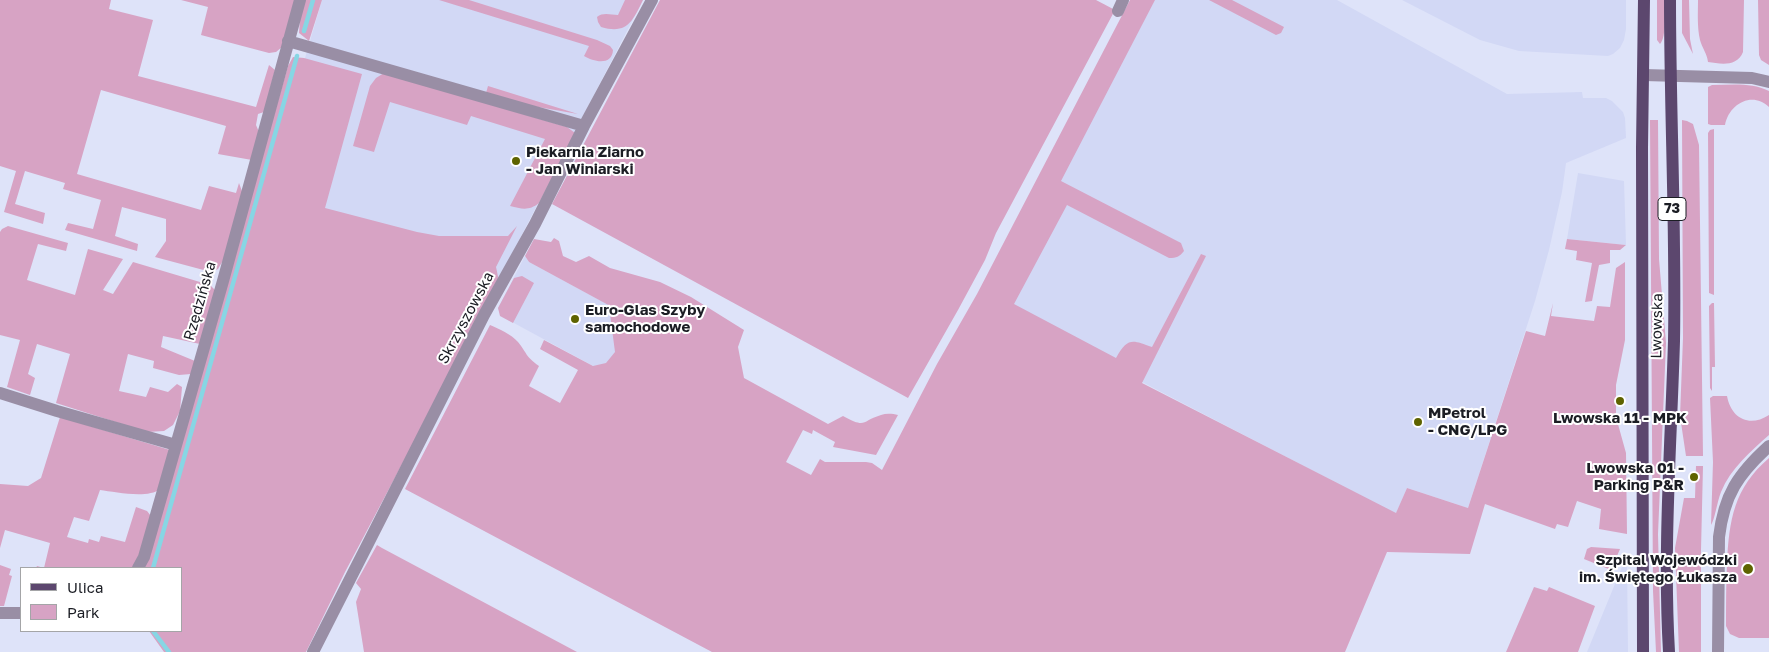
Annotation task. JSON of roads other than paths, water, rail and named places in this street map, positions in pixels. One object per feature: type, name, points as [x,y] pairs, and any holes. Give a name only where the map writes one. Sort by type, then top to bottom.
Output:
[{"type":"main road","name":"Lwowska","points":[[1643,652],[1642,148],[1644,0]]},
{"type":"main road","name":"Lwowska","points":[[1669,652],[1666,552],[1674,290],[1670,0]]},
{"type":"street","name":"Rzędzińska","points":[[139,567],[144,557],[223,282],[300,0]]},
{"type":"street","name":"Skrzyszowska","points":[[313,652],[484,315],[535,224],[584,126],[652,0]]},
{"type":"street","points":[[288,41],[584,126]]},
{"type":"street","points":[[1644,75],[1752,78],[1769,82]]},
{"type":"street","points":[[0,393],[57,412],[176,445]]},
{"type":"street","points":[[1718,652],[1718,537],[1721,521],[1735,482],[1746,468],[1769,446]]},
{"type":"street","points":[[0,613],[20,613]]},
{"type":"waterway","points":[[304,31],[313,0]]},
{"type":"waterway","points":[[153,567],[297,56]]},
{"type":"waterway","points":[[154,632],[169,652]]},
{"type":"place","name":"Piekarnia Ziarno - Jan Winiarski","points":[[516,161]]},
{"type":"place","name":"Euro-Glas Szyby samochodowe","points":[[575,319]]},
{"type":"place","name":"Lwowska 11 - MPK","points":[[1620,401]]},
{"type":"place","name":"MPetrol - CNG/LPG","points":[[1418,422]]},
{"type":"place","name":"Lwowska 01 - Parking P&R","points":[[1694,477]]},
{"type":"place","name":"Szpital Wojewódzki im. Świętego Łukasza","points":[[1748,569]]}]
